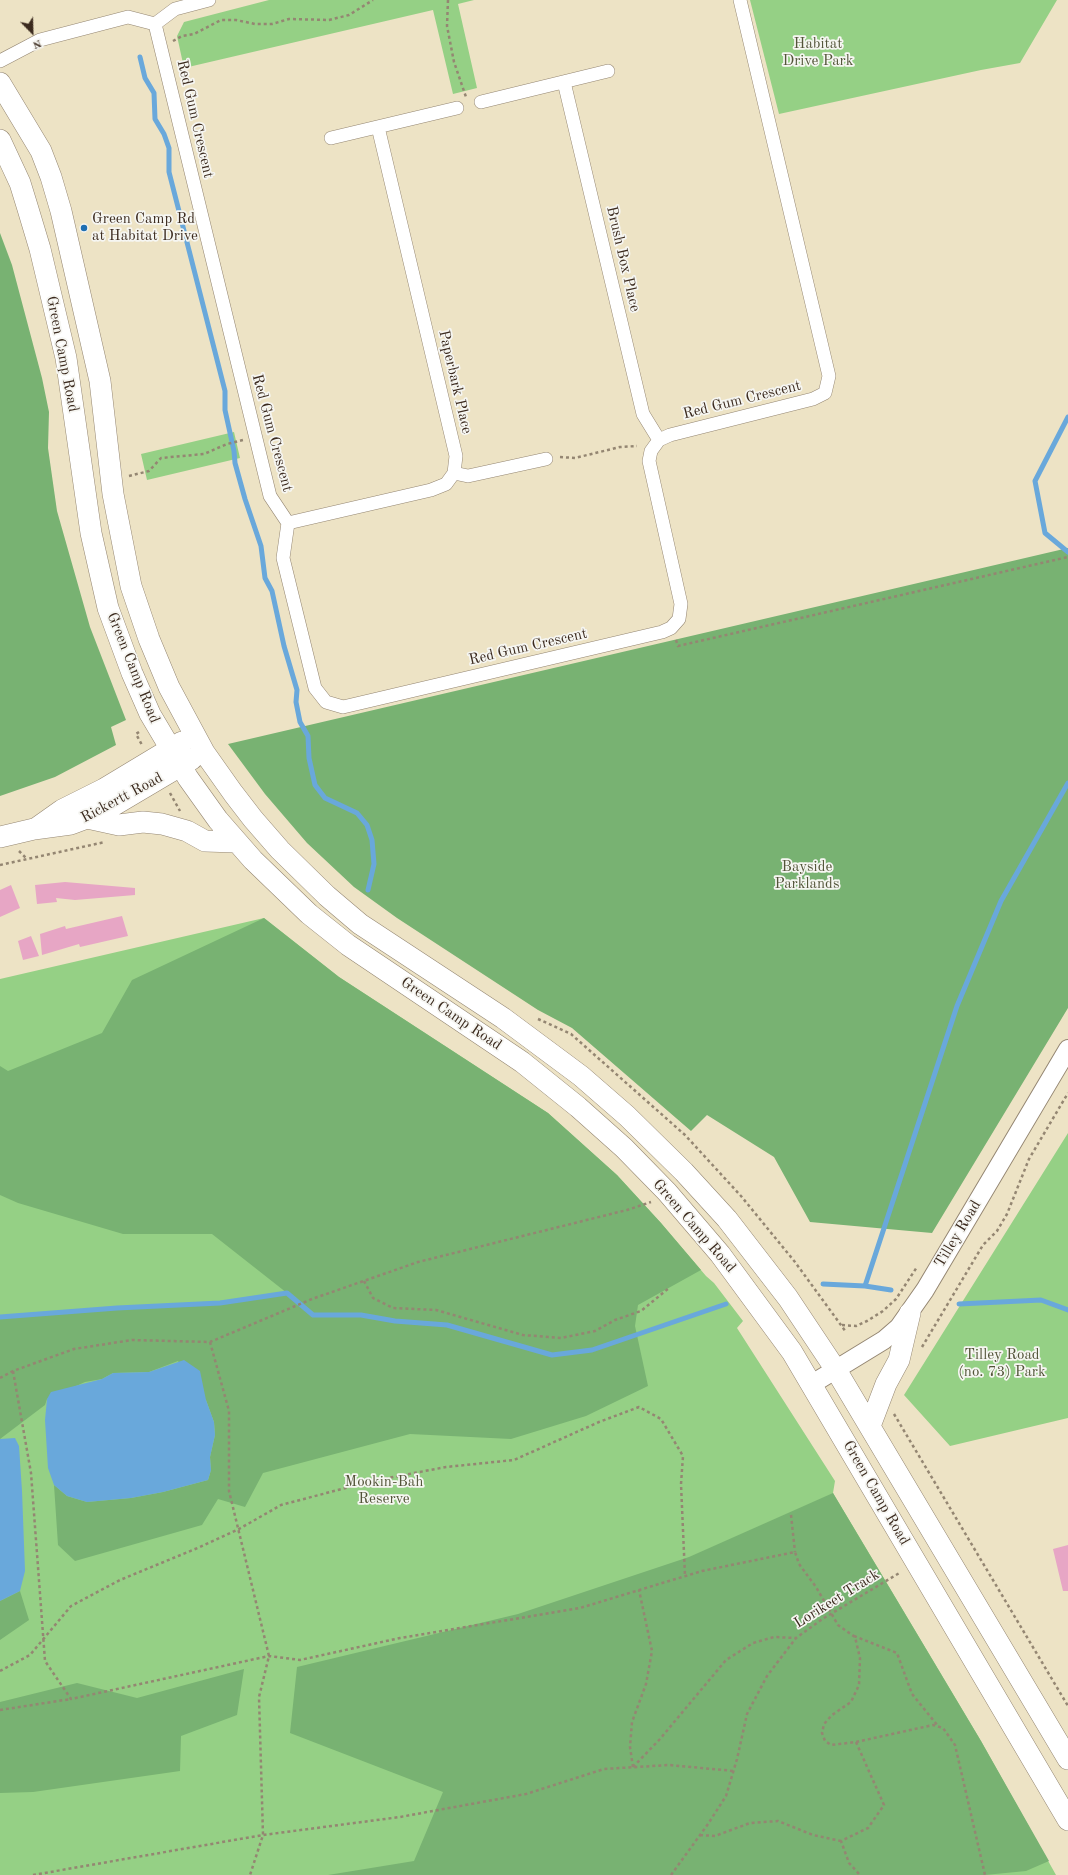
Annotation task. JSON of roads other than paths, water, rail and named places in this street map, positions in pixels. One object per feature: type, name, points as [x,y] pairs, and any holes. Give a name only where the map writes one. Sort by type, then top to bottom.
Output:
[{"type":"main road","name":"Green Camp Road","points":[[0,83],[40,151],[51,177],[61,210],[100,380],[113,494],[132,586],[149,639],[161,668],[199,743],[232,793],[285,856],[327,896],[366,928],[503,1018],[581,1076],[627,1116],[684,1172],[727,1219],[788,1298],[836,1370],[1068,1760]]},
{"type":"main road","name":"Green Camp Road","points":[[0,140],[20,183],[28,209],[40,249],[66,358],[90,533],[108,608],[132,673],[150,714],[170,749],[203,800],[236,842],[269,877],[309,914],[348,945],[522,1062],[578,1107],[624,1148],[667,1192],[720,1254],[757,1302],[792,1352],[812,1384],[1068,1820]]},
{"type":"main road","name":"Rickertt Road","points":[[34,830],[62,810],[104,789],[170,749],[199,743]]},
{"type":"main road","name":"Rickertt Road","points":[[0,838],[34,830],[71,824],[87,818],[116,804],[181,766],[199,743]]},
{"type":"main road","points":[[87,818],[119,825],[143,822],[162,824],[187,831],[205,841],[236,842]]},
{"type":"main road","name":"Tilley Road","points":[[812,1384],[884,1340],[900,1327],[910,1313],[1068,1049]]},
{"type":"main road","points":[[870,1426],[886,1384],[899,1360],[910,1313]]},
{"type":"street","points":[[0,61],[40,40],[128,17],[155,24],[175,9],[209,0]]},
{"type":"street","name":"Red Gum Crescent","points":[[155,24],[270,496],[288,523],[282,558],[314,688],[326,702],[343,707],[662,632],[671,628],[679,619],[681,604],[649,462],[650,451],[659,440],[670,435],[813,399],[825,393],[828,376],[740,0]]},
{"type":"street","points":[[481,102],[608,71]]},
{"type":"street","name":"Brush Box Place","points":[[564,82],[642,414],[659,440]]},
{"type":"street","points":[[331,138],[378,127],[462,103]]},
{"type":"street","name":"Paperbark Place","points":[[378,127],[456,456],[454,473]]},
{"type":"street","points":[[288,523],[431,490],[446,484],[454,473],[468,476],[546,459]]},
{"type":"water","points":[[184,1360],[200,1371],[206,1400],[214,1422],[215,1435],[210,1457],[211,1470],[208,1480],[163,1492],[131,1498],[87,1502],[67,1496],[54,1485],[48,1468],[45,1420],[47,1399],[51,1392],[102,1379],[113,1373],[149,1372]]},
{"type":"water","points":[[15,1438],[19,1446],[25,1571],[20,1591],[0,1601],[0,1439]]},
{"type":"waterway","points":[[140,57],[145,78],[154,93],[155,119],[164,134],[169,148],[169,172],[225,391],[225,410],[234,451],[235,463],[245,499],[261,546],[265,578],[272,591],[284,646],[297,690],[296,702],[300,722],[308,736],[309,758],[315,785],[325,798],[357,813],[367,825],[372,840],[374,864],[368,890]]},
{"type":"waterway","points":[[1068,417],[1035,481],[1045,533],[1068,552]]},
{"type":"waterway","points":[[865,1286],[957,1006],[1001,901],[1068,783]]},
{"type":"waterway","points":[[823,1284],[865,1286],[891,1290]]},
{"type":"waterway","points":[[0,1317],[117,1308],[220,1303],[287,1293],[313,1315],[361,1315],[395,1321],[447,1325],[552,1355],[592,1350],[726,1304]]},
{"type":"waterway","points":[[959,1304],[1041,1300],[1068,1310]]},
{"type":"place","name":"Green Camp Rd at Habitat Drive","points":[[84,228]]},
{"type":"park label","name":"Habitat Drive Park","points":[[818,52]]},
{"type":"park label","name":"Bayside Parklands","points":[[807,876]]},
{"type":"park label","name":"Tilley Road (no. 73) Park","points":[[1002,1364]]},
{"type":"park label","name":"Mookin-Bah Reserve","points":[[384,1490]]}]
